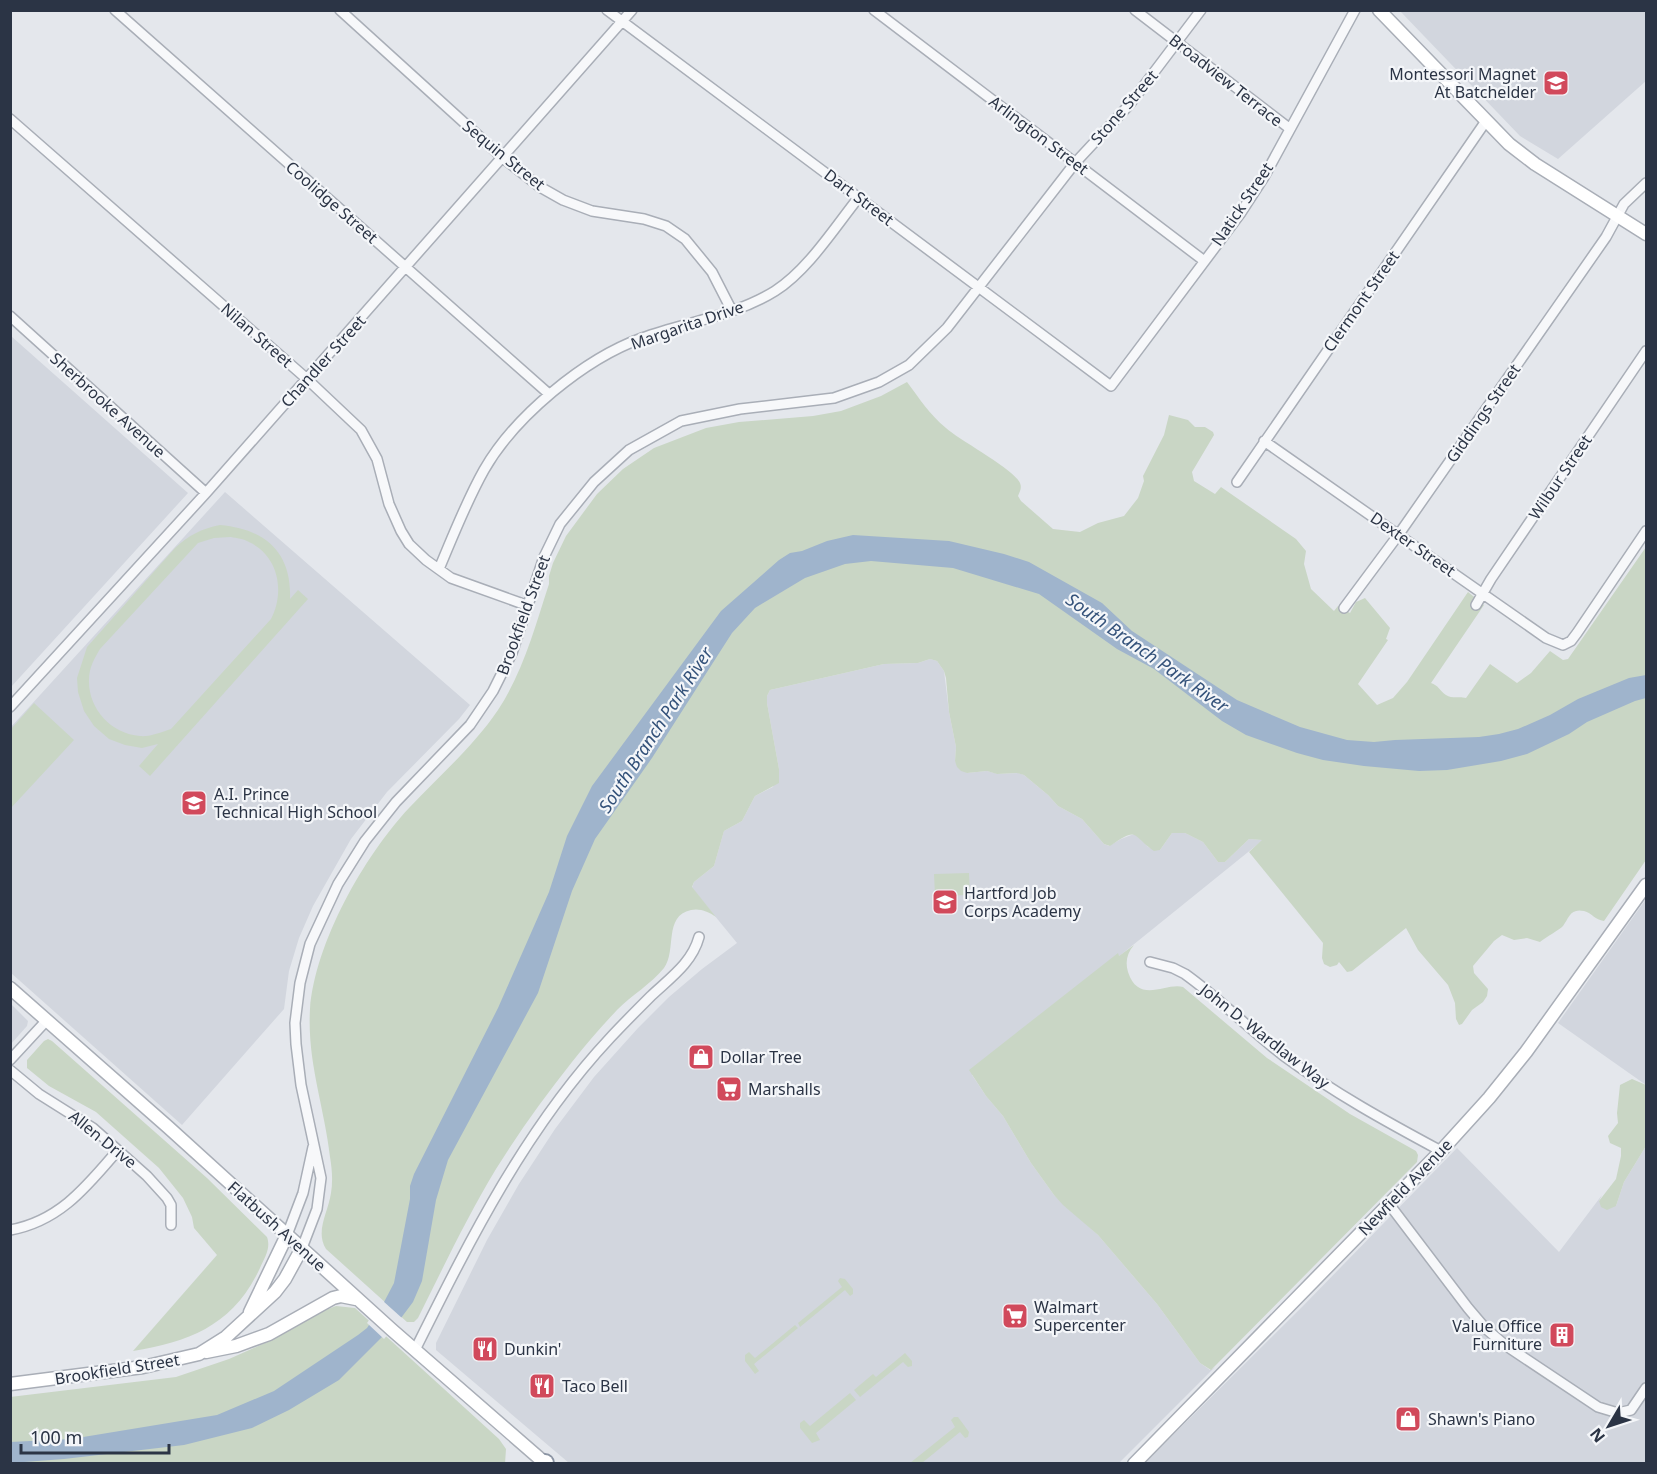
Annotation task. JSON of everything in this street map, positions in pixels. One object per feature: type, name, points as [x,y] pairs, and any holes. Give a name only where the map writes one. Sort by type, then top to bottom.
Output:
[{"type":"street","name":"Coolidge Street","points":[[115,10],[549,394]]},
{"type":"street","name":"Sequin Street","points":[[340,10],[503,158],[540,187],[563,200],[592,211],[644,219],[666,226],[685,239],[712,272],[732,311]]},
{"type":"street","name":"Dart Street","points":[[607,10],[1111,386]]},
{"type":"street","name":"Chandler Street","points":[[10,707],[206,493],[632,10]]},
{"type":"street","name":"Arlington Street","points":[[874,10],[1203,260]]},
{"type":"street","name":"Broadview Terrace","points":[[1135,10],[1289,128]]},
{"type":"street","name":"Stone Street","points":[[978,287],[1075,163],[1130,104],[1200,10]]},
{"type":"street","name":"Natick Street","points":[[1111,386],[1203,260],[1240,214],[1264,177],[1355,10]]},
{"type":"street","points":[[1378,10],[1509,144],[1535,164],[1647,234]]},
{"type":"street","name":"Nilan Street","points":[[10,118],[307,379],[361,430],[377,459],[389,504],[401,531],[426,560],[451,578],[526,605]]},
{"type":"street","name":"Clermont Street","points":[[1236,482],[1486,121]]},
{"type":"street","name":"Giddings Street","points":[[1344,608],[1399,534],[1606,237],[1616,215],[1628,199],[1647,183]]},
{"type":"street","name":"Margarita Drive","points":[[439,569],[469,500],[486,468],[506,439],[549,394],[592,363],[641,338],[732,311],[775,291],[810,261],[859,196]]},
{"type":"street","name":"Brookfield Street","points":[[10,1384],[164,1364],[199,1353],[226,1337],[275,1292],[288,1274],[302,1248],[320,1195],[319,1166],[297,1063],[295,1023],[300,983],[310,944],[338,884],[365,841],[408,789],[470,725],[493,691],[512,653],[526,605],[544,557],[560,524],[594,482],[629,450],[681,421],[740,409],[834,398],[879,382],[909,365],[947,328],[978,287]]},
{"type":"street","name":"Sherbrooke Avenue","points":[[10,316],[206,493]]},
{"type":"street","name":"Wilbur Street","points":[[1476,605],[1647,351]]},
{"type":"street","name":"Dexter Street","points":[[1264,441],[1546,639],[1563,645],[1571,641],[1577,633],[1647,531]]},
{"type":"street","name":"Newfield Avenue","points":[[1134,1464],[1441,1151],[1488,1100],[1526,1052],[1647,885]]},
{"type":"street","points":[[415,1350],[476,1229],[531,1139],[594,1055],[648,999],[686,964],[692,956],[699,937]]},
{"type":"street","name":"John D. Wardlaw Way","points":[[1150,962],[1185,974],[1270,1045],[1318,1080],[1364,1109],[1441,1151]]},
{"type":"street","name":"Flatbush Avenue","points":[[10,988],[358,1300],[545,1463]]},
{"type":"street","points":[[10,1059],[47,1020]]},
{"type":"street","name":"Allen Drive","points":[[10,1070],[39,1094],[93,1128],[147,1176],[167,1197],[171,1205],[171,1225]]},
{"type":"street","name":"Brookfield Street","points":[[247,1318],[287,1235],[303,1193],[313,1145]]},
{"type":"street","points":[[10,1230],[33,1224],[65,1208],[118,1150]]},
{"type":"street","points":[[1389,1204],[1468,1308],[1504,1345],[1598,1407],[1618,1413],[1631,1410],[1647,1388]]},
{"type":"street","points":[[199,1353],[236,1346],[269,1334],[333,1298],[341,1296],[358,1300]]},
{"type":"shaded area","name":"Montessori Magnet At Batchelder","points":[[1400,11],[1646,11],[1646,81],[1558,159],[1520,136]]},
{"type":"shaded area","points":[[11,336],[188,493],[11,687]]},
{"type":"shaded area","name":"A.I. Prince Technical High School","points":[[225,492],[470,705],[387,792],[351,839],[313,906],[299,938],[289,971],[284,1009],[182,1125],[11,973],[10,728]]},
{"type":"shaded area","points":[[930,659],[937,661],[944,671],[956,747],[955,761],[967,773],[987,771],[998,774],[1024,775],[1058,806],[1082,819],[1104,844],[1109,846],[1134,834],[1140,837],[1148,847],[1160,850],[1172,833],[1185,833],[1203,842],[1218,862],[1225,862],[1249,839],[1263,840],[972,1075],[1003,1116],[1031,1163],[1054,1195],[1098,1235],[1157,1304],[1200,1363],[1210,1370],[1215,1367],[1119,1463],[569,1463],[436,1350],[436,1343],[487,1240],[519,1184],[555,1129],[594,1077],[669,997],[737,943],[692,888],[694,882],[714,866],[724,831],[742,821],[755,796],[773,787],[779,769],[767,703],[770,690],[884,664],[918,663]]},
{"type":"shaded area","points":[[1646,899],[1646,1085],[1558,1023]]},
{"type":"shaded area","points":[[11,1004],[28,1021],[27,1026],[11,1044]]},
{"type":"shaded area","points":[[1646,1146],[1646,1463],[1144,1464],[1457,1148],[1559,1252],[1602,1195],[1599,1201],[1616,1206],[1624,1182]]},
{"type":"green space","points":[[907,382],[940,423],[1016,477],[1021,485],[1018,496],[1021,501],[1053,529],[1080,532],[1098,523],[1124,516],[1138,498],[1144,481],[1143,476],[1164,435],[1169,415],[1188,420],[1195,427],[1205,427],[1213,432],[1214,435],[1192,472],[1194,481],[1215,494],[1221,487],[1296,539],[1306,551],[1304,564],[1311,589],[1334,611],[1338,606],[1350,613],[1356,602],[1365,598],[1390,628],[1386,639],[1388,640],[1358,684],[1377,705],[1393,698],[1407,682],[1468,592],[1484,605],[1431,683],[1446,695],[1466,698],[1490,664],[1517,683],[1531,673],[1550,651],[1563,660],[1568,659],[1646,547],[1646,860],[1604,921],[1579,910],[1570,914],[1563,926],[1540,942],[1527,938],[1514,940],[1502,935],[1494,941],[1473,966],[1474,973],[1488,989],[1487,996],[1459,1025],[1456,1019],[1455,1003],[1448,985],[1418,950],[1406,928],[1352,971],[1347,972],[1339,962],[1330,967],[1324,964],[1323,943],[1249,852],[1262,840],[1249,839],[1225,862],[1218,862],[1203,842],[1185,833],[1172,833],[1160,850],[1154,851],[1134,835],[1126,836],[1110,846],[1104,844],[1082,819],[1058,806],[1024,775],[961,771],[955,761],[956,747],[949,712],[946,678],[937,661],[930,659],[918,663],[884,664],[770,690],[767,703],[779,769],[779,783],[755,796],[742,821],[724,831],[714,866],[694,882],[692,887],[716,917],[704,911],[691,910],[677,919],[668,961],[664,968],[611,1016],[577,1055],[542,1101],[485,1187],[418,1318],[414,1322],[407,1322],[326,1249],[323,1242],[322,1229],[331,1193],[332,1175],[313,1065],[310,1009],[321,956],[344,902],[375,850],[392,828],[467,749],[498,710],[521,665],[549,584],[553,563],[566,536],[597,494],[623,469],[654,448],[706,428],[739,422],[813,416],[841,411],[881,396]]},
{"type":"green space","points":[[220,525],[250,532],[273,546],[281,556],[286,568],[290,599],[298,590],[308,599],[150,776],[139,766],[158,744],[142,748],[109,739],[94,726],[84,711],[78,692],[77,678],[87,647],[175,548],[196,533]],"holes":[[[233,537],[259,548],[273,565],[278,598],[271,619],[171,729],[144,736],[129,734],[111,725],[97,709],[90,690],[89,676],[100,649],[198,543],[214,538]]]},
{"type":"green space","points":[[34,703],[74,740],[11,808],[11,729]]},
{"type":"green space","points":[[969,873],[970,895],[935,896],[934,874]]},
{"type":"green space","points":[[1134,945],[1128,954],[1127,965],[1133,982],[1139,988],[1153,990],[1183,987],[1267,1058],[1350,1114],[1416,1151],[1418,1155],[1417,1162],[1211,1370],[1200,1363],[1157,1304],[1098,1235],[1054,1195],[1031,1163],[1003,1116],[969,1070],[1118,953],[1119,956]]},
{"type":"green space","points":[[48,1039],[207,1178],[267,1237],[267,1252],[260,1268],[237,1303],[224,1316],[192,1336],[133,1351],[217,1255],[194,1228],[192,1217],[183,1198],[159,1168],[96,1112],[49,1086],[27,1068],[27,1060]]},
{"type":"green space","points":[[1632,1079],[1646,1085],[1646,1146],[1624,1182],[1616,1206],[1607,1210],[1601,1207],[1599,1201],[1616,1179],[1621,1156],[1621,1148],[1610,1143],[1608,1136],[1618,1123],[1620,1085]]},
{"type":"green space","points":[[840,1278],[845,1279],[853,1289],[853,1294],[850,1296],[845,1290],[800,1327],[798,1323],[842,1287],[838,1281]]},
{"type":"green space","points":[[336,1306],[355,1308],[499,1439],[506,1449],[505,1464],[11,1463],[10,1397],[176,1377],[229,1359],[274,1339]]},
{"type":"green space","points":[[795,1325],[798,1328],[754,1364],[759,1371],[755,1374],[745,1361],[745,1355],[749,1352],[755,1358]]},
{"type":"green space","points":[[905,1353],[912,1361],[912,1366],[908,1367],[903,1362],[860,1397],[854,1390],[873,1374],[876,1377]]},
{"type":"green space","points":[[850,1393],[856,1400],[816,1433],[820,1440],[812,1443],[800,1428],[800,1423],[804,1420],[810,1426]]},
{"type":"green space","points":[[958,1417],[969,1432],[968,1437],[965,1438],[960,1432],[922,1463],[910,1463],[955,1427],[951,1420]]},
{"type":"water","name":"South Branch Park River","points":[[853,535],[949,541],[1029,562],[1102,603],[1132,631],[1237,700],[1300,727],[1347,740],[1374,742],[1499,734],[1518,729],[1578,699],[1629,678],[1646,675],[1646,698],[1587,722],[1569,734],[1527,754],[1501,761],[1447,770],[1419,771],[1364,766],[1323,760],[1246,735],[1222,721],[1154,669],[1117,649],[1039,594],[953,568],[871,561],[845,564],[805,578],[755,608],[732,633],[652,758],[595,839],[572,891],[538,993],[448,1160],[436,1200],[422,1281],[413,1302],[401,1318],[339,1380],[289,1410],[252,1428],[184,1445],[11,1463],[10,1442],[71,1439],[217,1415],[274,1391],[367,1328],[394,1283],[414,1174],[498,1008],[549,892],[567,836],[592,786],[721,611],[790,553]]},
{"type":"pier","points":[[383,1301],[402,1318],[384,1339],[367,1323]]},
{"type":"place","name":"Montessori Magnet At Batchelder","points":[[1556,83]]},
{"type":"place","name":"A.I. Prince Technical High School","points":[[194,803]]},
{"type":"place","name":"Hartford Job Corps Academy","points":[[945,902]]},
{"type":"place","name":"Dollar Tree","points":[[701,1057]]},
{"type":"place","name":"Marshalls","points":[[729,1089]]},
{"type":"place","name":"Walmart Supercenter","points":[[1015,1316]]},
{"type":"place","name":"Value Office Furniture","points":[[1562,1335]]},
{"type":"place","name":"Dunkin'","points":[[485,1349]]},
{"type":"place","name":"Taco Bell","points":[[542,1386]]},
{"type":"place","name":"Shawn's Piano","points":[[1408,1419]]}]
